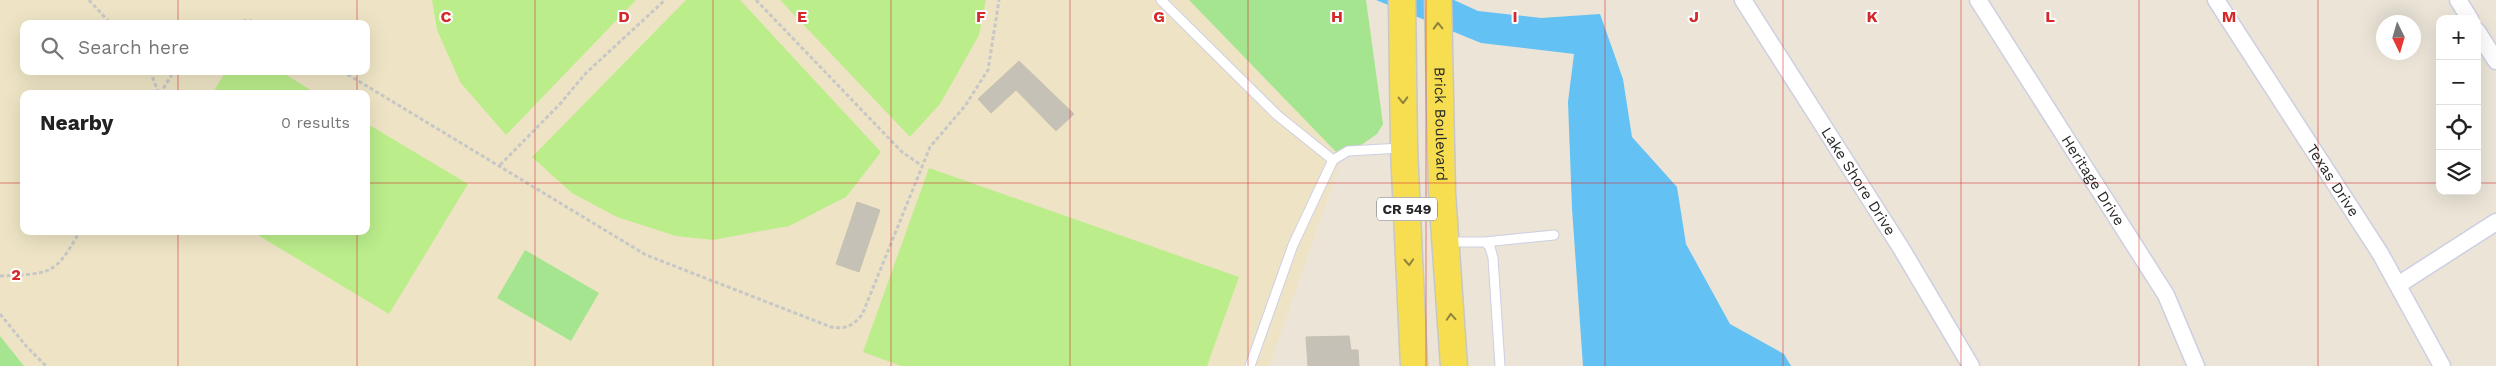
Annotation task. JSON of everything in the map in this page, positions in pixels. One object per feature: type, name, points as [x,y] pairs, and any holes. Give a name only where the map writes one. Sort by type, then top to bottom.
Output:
[{"type":"main road","name":"CR 549","points":[[1402,0],[1404,148],[1414,366]]},
{"type":"main road","name":"Brick Boulevard","points":[[1438,0],[1438,51],[1446,242],[1454,366]]},
{"type":"street","name":"Lake Shore Drive","points":[[1743,0],[1901,248],[1971,366]]},
{"type":"street","name":"Heritage Drive","points":[[1978,0],[2166,295],[2196,366]]},
{"type":"street","name":"Texas Drive","points":[[2216,0],[2380,252],[2442,366]]},
{"type":"street","points":[[2458,0],[2467,15]]},
{"type":"street","points":[[2481,37],[2496,61]]},
{"type":"street","points":[[2398,286],[2496,222]]},
{"type":"lane","points":[[1161,0],[1277,115],[1333,160]]},
{"type":"lane","points":[[1250,366],[1293,245],[1333,160],[1348,151],[1404,148]]},
{"type":"lane","points":[[1446,242],[1485,242],[1554,236]]},
{"type":"lane","points":[[1485,242],[1490,247],[1493,258],[1500,366]]},
{"type":"path","points":[[89,0],[107,20]]},
{"type":"path","points":[[500,165],[560,104],[586,73],[665,0]]},
{"type":"path","points":[[756,0],[896,146],[921,166]]},
{"type":"path","points":[[349,75],[646,255],[831,327],[851,327],[862,315],[930,147],[965,106],[988,70],[999,0]]},
{"type":"path","points":[[152,75],[158,90]]},
{"type":"path","points":[[162,90],[172,75]]},
{"type":"path","points":[[0,276],[36,274],[52,269],[65,257],[78,235]]},
{"type":"path","points":[[0,314],[26,347],[46,366]]},
{"type":"shaded area","points":[[0,0],[1189,0],[1342,158],[1269,366],[24,366],[0,336]]},
{"type":"green space","points":[[432,0],[636,0],[506,135],[460,82],[437,30]]},
{"type":"green space","points":[[686,0],[740,0],[881,152],[846,197],[789,226],[713,240],[676,236],[617,217],[572,193],[532,157]]},
{"type":"green space","points":[[780,0],[986,0],[979,35],[940,104],[910,137]]},
{"type":"green space","points":[[1189,0],[1366,0],[1383,124],[1377,134],[1342,158]]},
{"type":"green space","points":[[224,75],[286,75],[311,90],[214,90]]},
{"type":"green space","points":[[370,125],[468,184],[389,314],[258,235],[370,235]]},
{"type":"green space","points":[[929,168],[1239,277],[1207,366],[901,366],[863,352]]},
{"type":"green space","points":[[525,250],[599,293],[571,341],[497,298]]},
{"type":"green space","points":[[0,336],[24,366],[0,366]]},
{"type":"water","points":[[1376,0],[1454,0],[1478,11],[1541,18],[1600,14],[1623,79],[1632,137],[1677,187],[1686,244],[1730,324],[1784,354],[1791,366],[1583,366],[1572,208],[1568,102],[1574,54],[1481,43]]},
{"type":"building","points":[[1019,61],[1074,114],[1056,131],[1016,90],[991,113],[978,99]]},
{"type":"building","points":[[857,202],[880,210],[859,272],[836,264]]},
{"type":"building","points":[[1349,336],[1351,350],[1358,350],[1359,366],[1308,366],[1306,337]]}]
